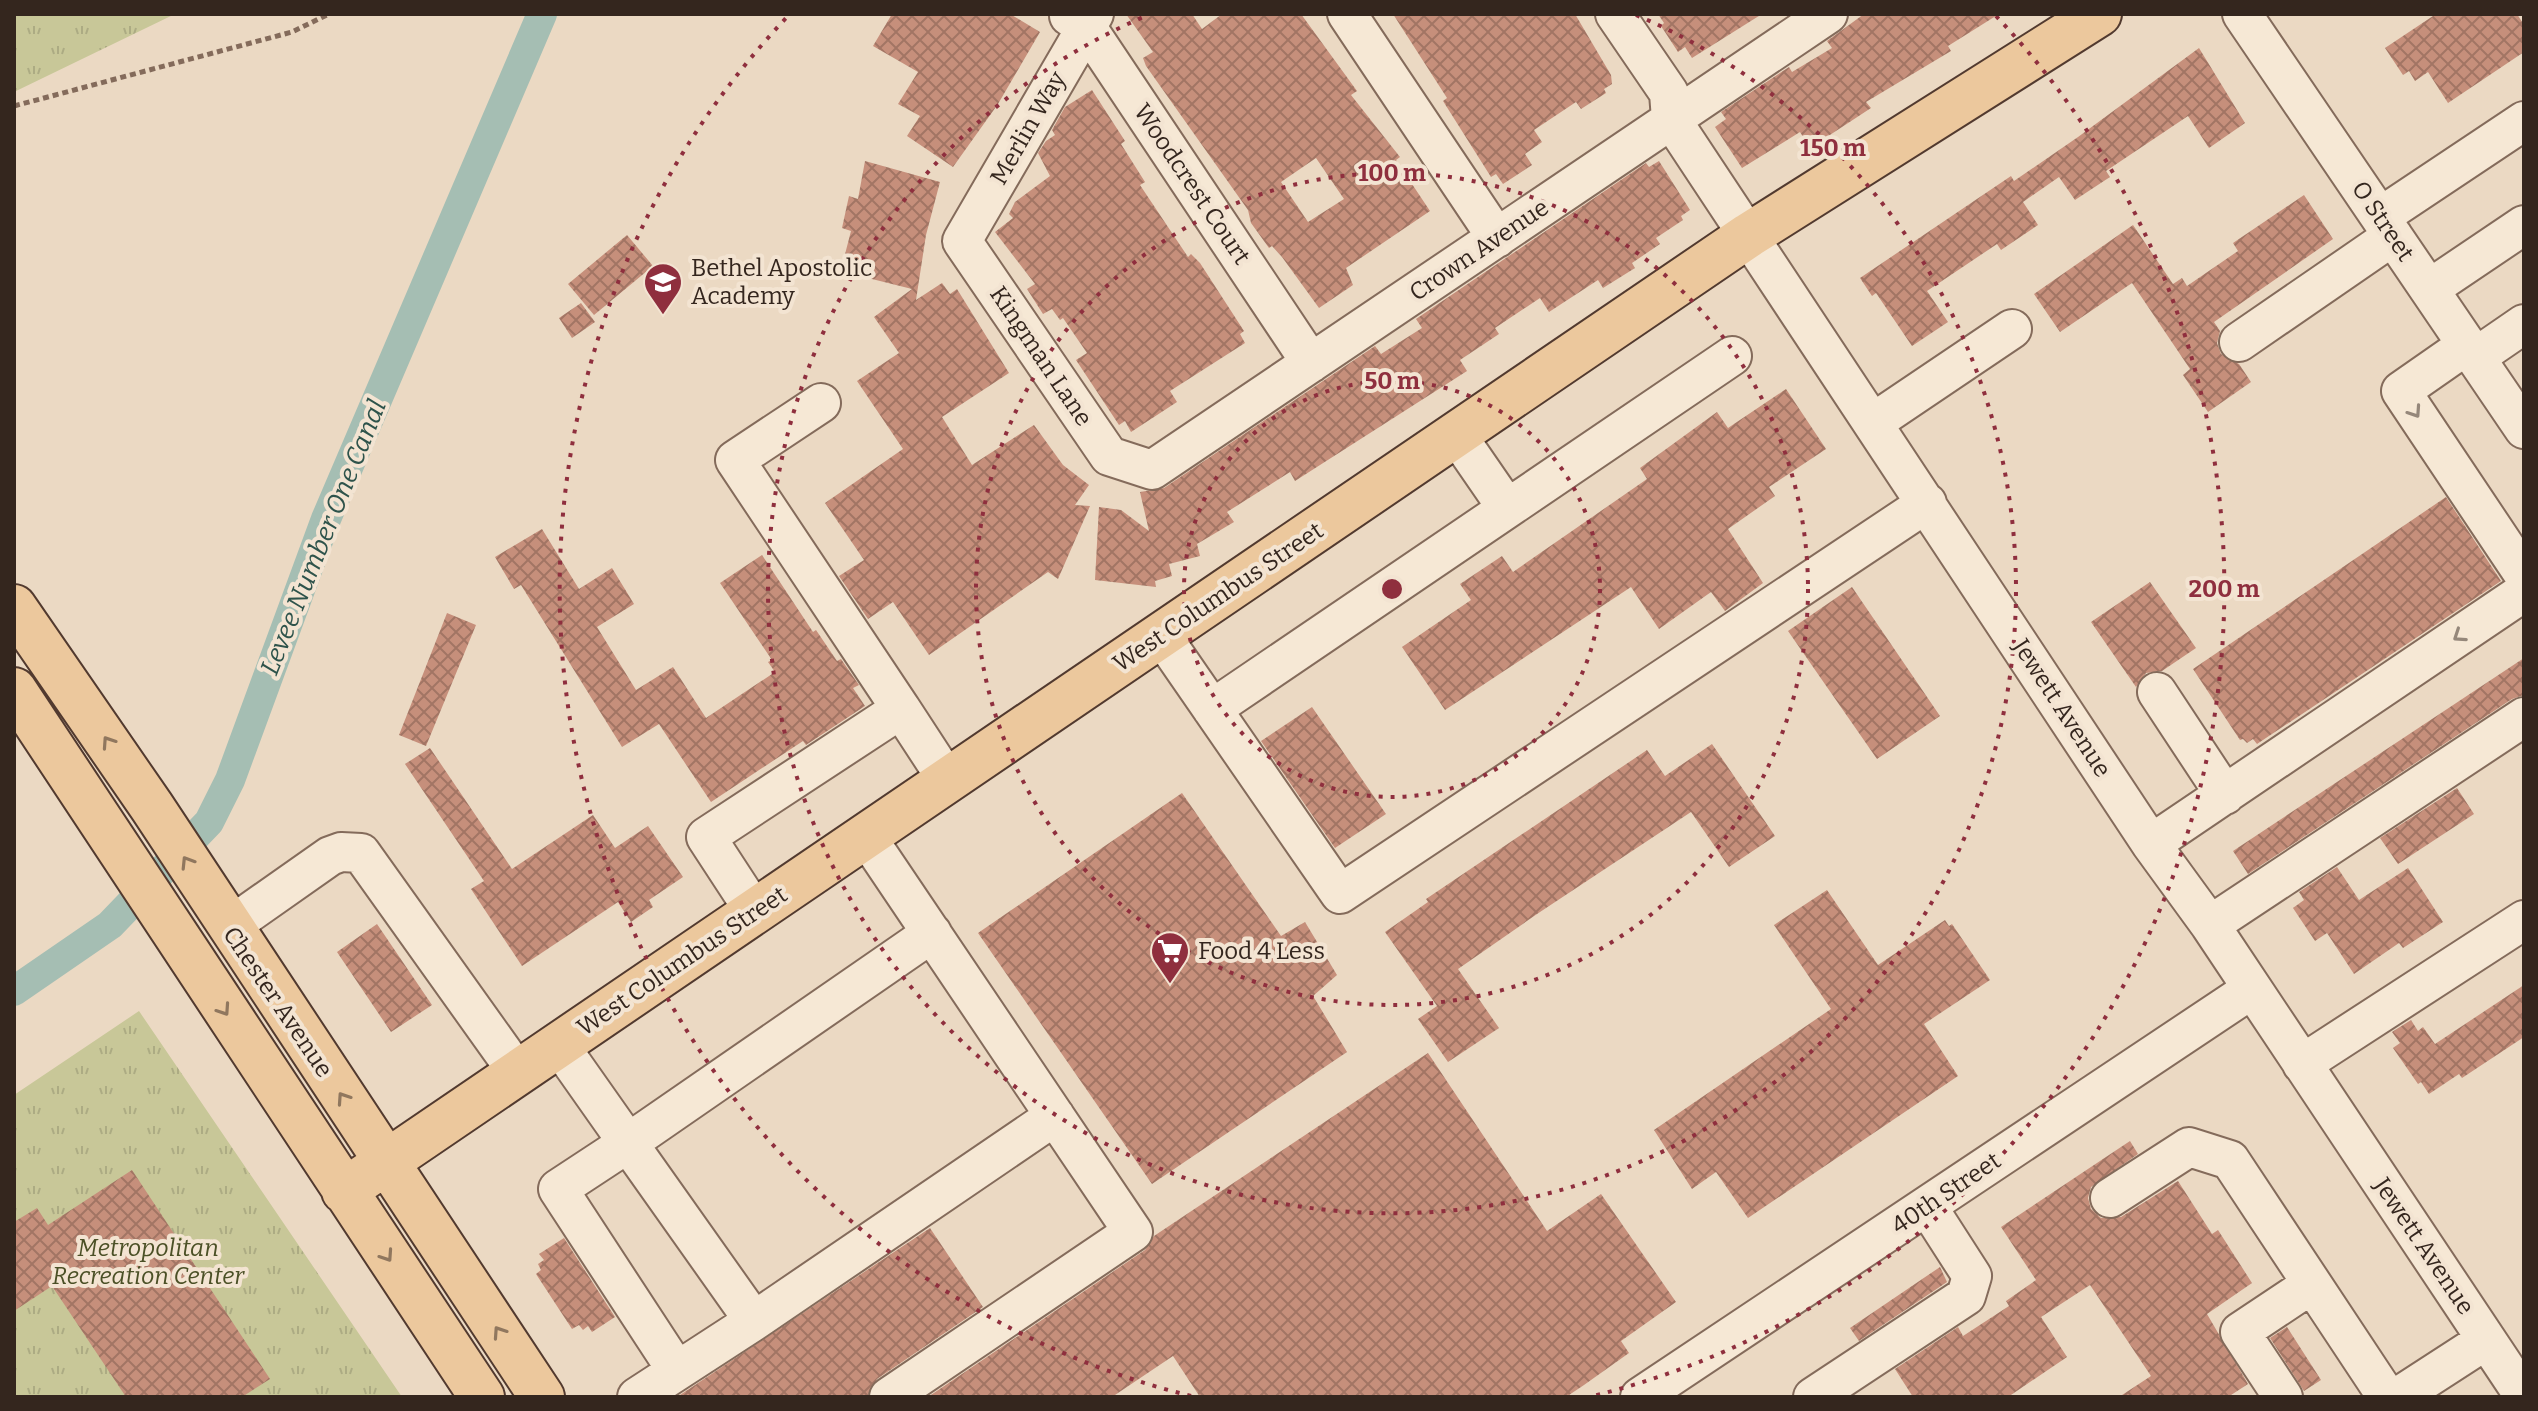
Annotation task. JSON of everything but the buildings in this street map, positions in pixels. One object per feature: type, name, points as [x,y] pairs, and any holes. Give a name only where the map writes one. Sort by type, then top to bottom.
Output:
[{"type":"main road","name":"West Columbus Street","points":[[344,1191],[1749,235],[2099,14]]},
{"type":"main road","name":"Chester Avenue","points":[[14,607],[152,807],[542,1397]]},
{"type":"main road","name":"Chester Avenue","points":[[14,690],[475,1395]]},
{"type":"street","points":[[1347,14],[1497,238]]},
{"type":"street","name":"Jewett Avenue","points":[[1615,14],[1669,93],[1671,119],[2151,844],[2210,925],[2524,1396]]},
{"type":"street","name":"Crown Avenue","points":[[1125,464],[1152,470],[1828,14]]},
{"type":"street","name":"O Street","points":[[2242,14],[2524,429]]},
{"type":"street","name":"Merlin Way","points":[[962,241],[1082,18]]},
{"type":"street","name":"Woodcrest Court","points":[[1082,18],[1311,363]]},
{"type":"street","points":[[2239,342],[2524,121]]},
{"type":"street","points":[[2429,289],[2524,225]]},
{"type":"street","name":"Kingman Lane","points":[[962,241],[1109,456],[1125,464]]},
{"type":"street","points":[[2524,324],[2401,391],[2524,575]]},
{"type":"street","points":[[1874,422],[2012,329]]},
{"type":"street","points":[[1212,709],[1732,356]]},
{"type":"street","points":[[821,403],[735,460],[948,781]]},
{"type":"street","points":[[1456,434],[1507,508]]},
{"type":"street","points":[[1161,635],[1340,894],[1927,503]]},
{"type":"street","points":[[2151,844],[2524,592]]},
{"type":"street","points":[[2157,692],[2225,795]]},
{"type":"street","points":[[755,912],[706,837],[901,709]]},
{"type":"street","points":[[2210,925],[2524,717]]},
{"type":"street","points":[[866,836],[1133,1232],[889,1397]]},
{"type":"street","points":[[226,922],[330,856],[341,852],[361,853],[518,1073]]},
{"type":"street","points":[[2302,1064],[2524,920]]},
{"type":"street","points":[[677,1371],[558,1189],[932,933]]},
{"type":"street","name":"40th Street","points":[[1640,1397],[2252,989]]},
{"type":"street","points":[[559,1045],[754,1321]]},
{"type":"street","points":[[638,1397],[1055,1116]]},
{"type":"street","points":[[2110,1198],[2189,1147],[2230,1160],[2387,1397]]},
{"type":"street","points":[[1813,1397],[1966,1296],[1972,1276],[1927,1206]]},
{"type":"street","points":[[2283,1397],[2240,1332],[2312,1284]]},
{"type":"street","points":[[2398,1397],[2492,1349]]},
{"type":"street","points":[[2439,1397],[2492,1349]]},
{"type":"path","points":[[14,106],[292,32],[329,14]]},
{"type":"green space","points":[[14,14],[175,14],[14,92]]},
{"type":"green space","name":"Metropolitan Recreation Center","points":[[139,1011],[402,1397],[14,1397],[14,1095]]},
{"type":"waterway","name":"Levee Number One Canal","points":[[14,991],[110,925],[209,822],[230,780],[326,519],[542,14]]},
{"type":"place","name":"Bethel Apostolic Academy","points":[[663,316]]},
{"type":"place","name":"Food 4 Less","points":[[1170,985]]}]
